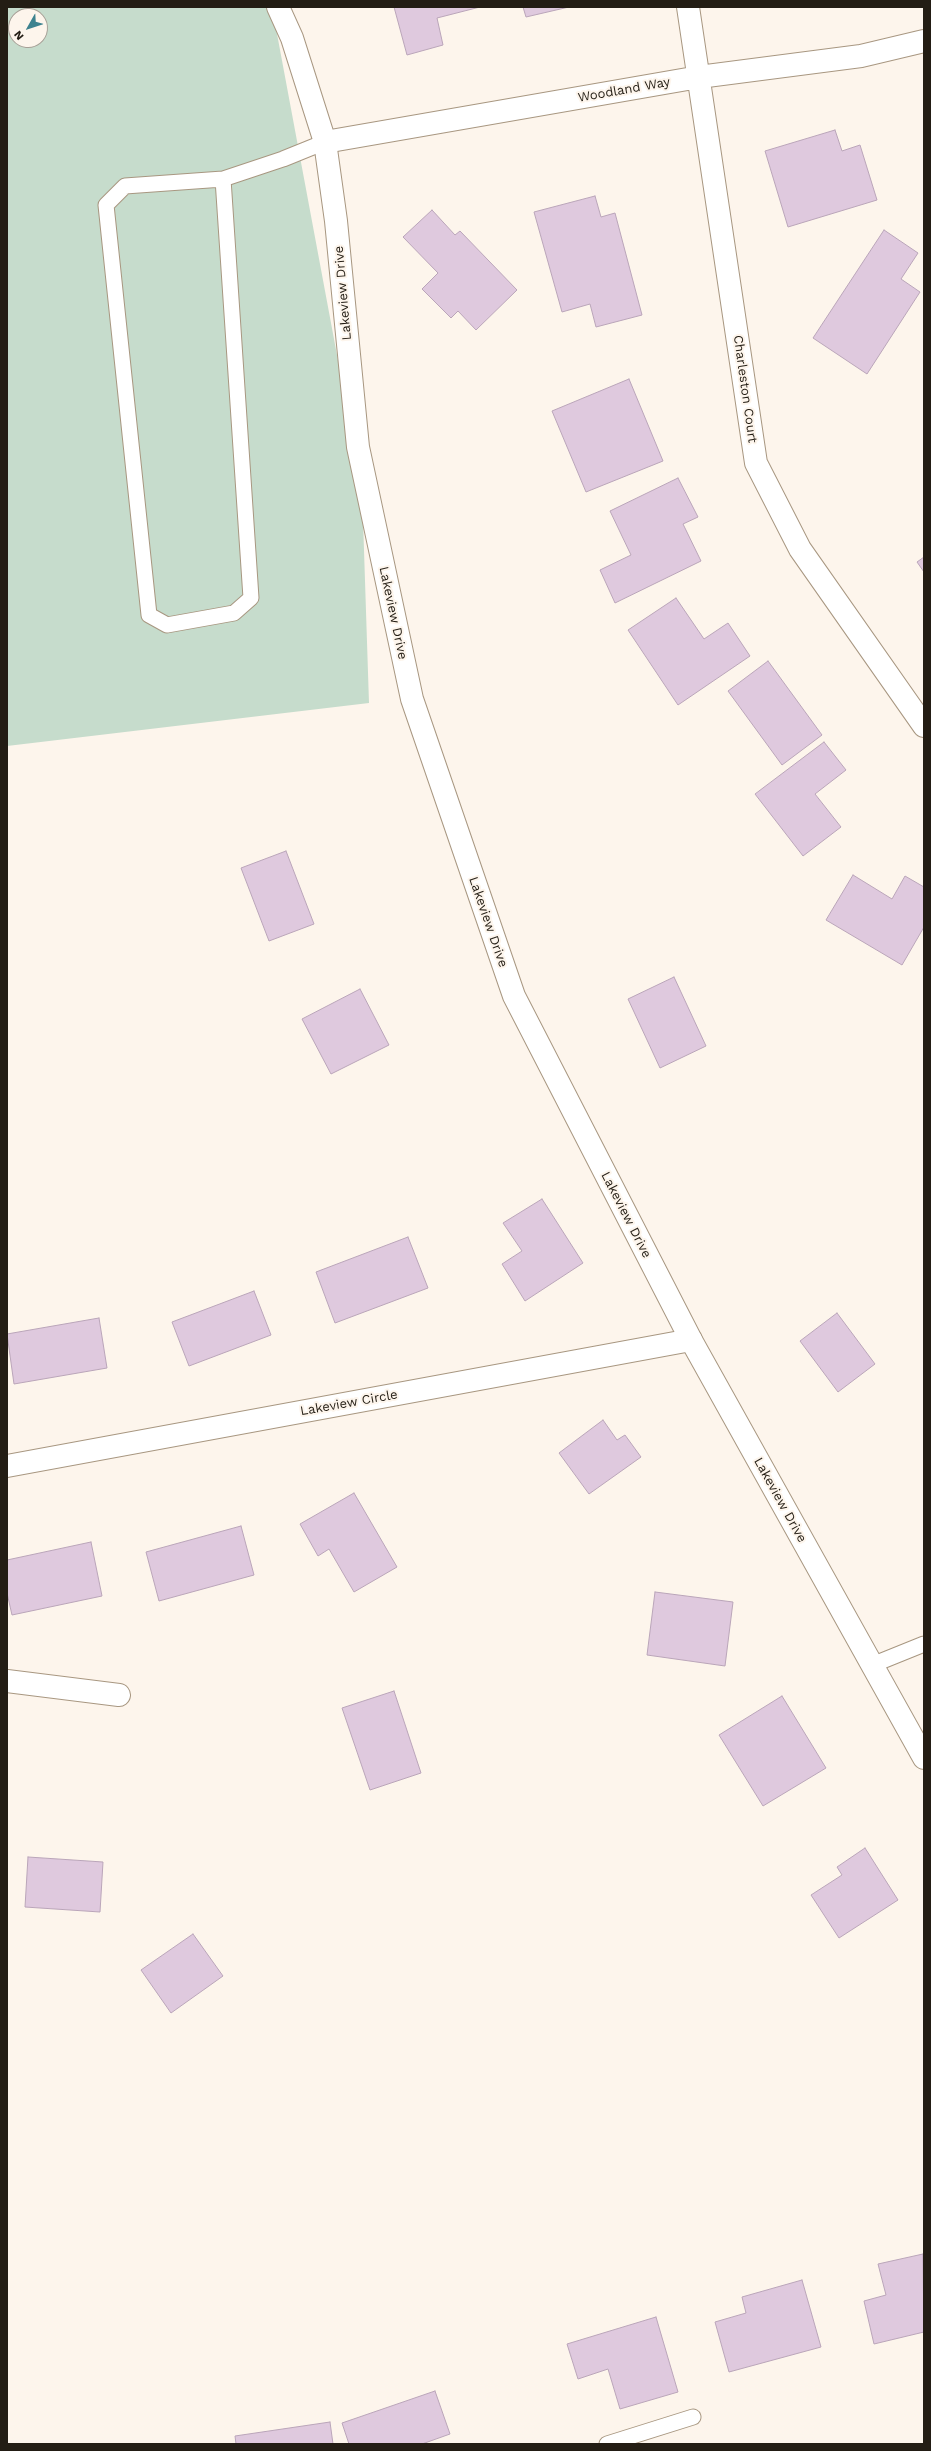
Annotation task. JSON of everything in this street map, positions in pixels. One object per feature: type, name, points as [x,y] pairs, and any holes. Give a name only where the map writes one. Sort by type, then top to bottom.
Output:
[{"type":"street","name":"Lakeview Drive","points":[[278,7],[292,38],[325,142],[336,221],[358,447],[412,699],[514,996],[691,1340],[924,1758]]},
{"type":"street","name":"Charleston Court","points":[[688,7],[756,463],[800,549],[924,726]]},
{"type":"street","name":"Woodland Way","points":[[325,142],[699,77],[861,56],[924,41]]},
{"type":"street","name":"Lakeview Circle","points":[[7,1466],[691,1340]]},
{"type":"street","points":[[7,1681],[119,1695]]},
{"type":"lane","points":[[223,179],[251,598],[234,613],[166,625],[149,615],[106,206],[125,186],[223,179],[283,159],[325,142]]},
{"type":"lane","points":[[872,1666],[924,1644]]},
{"type":"lane","points":[[607,2444],[693,2417]]},
{"type":"green space","points":[[7,7],[272,7],[362,489],[369,703],[7,746]]},
{"type":"building","points":[[394,7],[480,7],[437,18],[443,45],[407,55]]},
{"type":"building","points":[[523,7],[569,7],[526,17]]},
{"type":"building","points":[[835,130],[842,151],[860,145],[877,200],[788,227],[765,151]]},
{"type":"building","points":[[595,196],[601,217],[615,213],[642,315],[596,327],[590,304],[562,312],[534,212]]},
{"type":"building","points":[[432,210],[455,235],[460,231],[517,290],[476,330],[458,311],[451,318],[422,289],[438,273],[403,237]]},
{"type":"building","points":[[884,230],[918,253],[901,279],[920,292],[867,374],[813,338]]},
{"type":"building","points":[[629,379],[663,461],[586,492],[552,411]]},
{"type":"building","points":[[678,478],[698,517],[683,524],[701,561],[615,603],[600,570],[631,555],[610,511]]},
{"type":"building","points":[[924,557],[924,572],[917,562]]},
{"type":"building","points":[[676,598],[704,639],[728,623],[750,656],[678,705],[628,630]]},
{"type":"building","points":[[768,661],[822,735],[782,765],[728,691]]},
{"type":"building","points":[[824,742],[846,770],[815,794],[841,827],[803,856],[755,794]]},
{"type":"building","points":[[286,851],[314,924],[269,941],[241,868]]},
{"type":"building","points":[[853,875],[892,899],[905,876],[924,887],[924,927],[902,965],[826,920]]},
{"type":"building","points":[[674,977],[706,1046],[660,1068],[628,999]]},
{"type":"building","points":[[360,989],[389,1045],[331,1074],[302,1019]]},
{"type":"building","points":[[542,1199],[583,1263],[525,1301],[502,1264],[522,1251],[503,1223]]},
{"type":"building","points":[[408,1237],[428,1288],[335,1323],[316,1272]]},
{"type":"building","points":[[254,1291],[271,1335],[189,1366],[172,1322]]},
{"type":"building","points":[[837,1313],[875,1364],[838,1392],[800,1341]]},
{"type":"building","points":[[99,1318],[107,1368],[14,1384],[7,1334]]},
{"type":"building","points":[[603,1420],[617,1440],[625,1435],[641,1457],[589,1494],[559,1453]]},
{"type":"building","points":[[354,1493],[397,1567],[354,1592],[329,1549],[318,1556],[300,1524]]},
{"type":"building","points":[[241,1526],[254,1575],[159,1601],[146,1552]]},
{"type":"building","points":[[91,1542],[102,1596],[12,1615],[7,1593],[7,1560]]},
{"type":"building","points":[[655,1592],[733,1602],[725,1666],[647,1655]]},
{"type":"building","points":[[394,1691],[421,1773],[370,1790],[342,1708]]},
{"type":"building","points":[[782,1696],[826,1768],[763,1806],[719,1735]]},
{"type":"building","points":[[865,1848],[898,1900],[839,1938],[811,1895],[842,1875],[837,1867]]},
{"type":"building","points":[[28,1857],[103,1862],[100,1912],[25,1907]]},
{"type":"building","points":[[193,1934],[223,1976],[171,2013],[141,1970]]},
{"type":"building","points":[[923,2254],[924,2332],[874,2344],[864,2301],[886,2295],[878,2264]]},
{"type":"building","points":[[802,2280],[821,2347],[729,2372],[715,2322],[746,2313],[742,2297]]},
{"type":"building","points":[[656,2317],[678,2392],[620,2409],[608,2369],[578,2379],[567,2344]]},
{"type":"building","points":[[435,2391],[450,2434],[422,2444],[349,2444],[342,2423]]},
{"type":"building","points":[[330,2422],[333,2444],[236,2444],[235,2436]]}]
